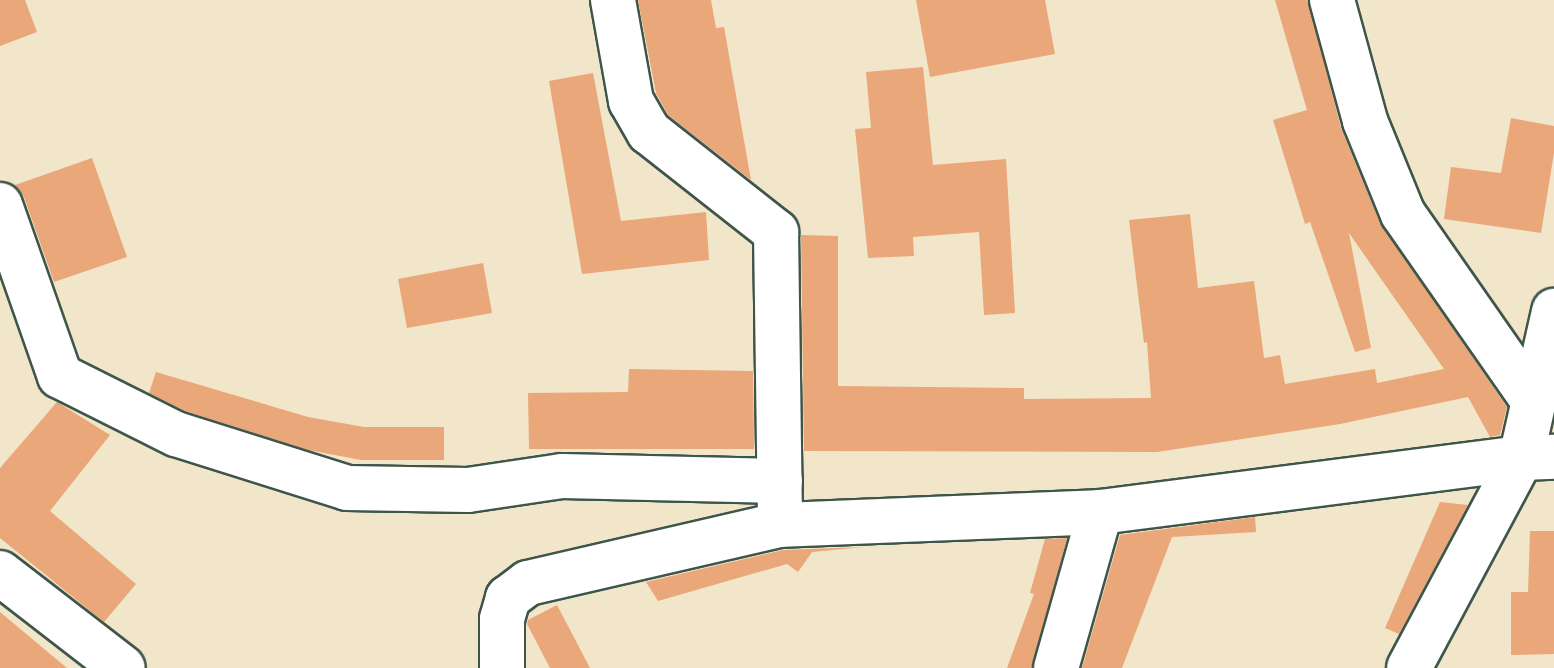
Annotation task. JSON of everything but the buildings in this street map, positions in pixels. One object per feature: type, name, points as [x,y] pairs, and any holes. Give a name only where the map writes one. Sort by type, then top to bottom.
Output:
[{"type":"street","points":[[613,0],[631,101],[649,132],[776,232],[780,525]]},
{"type":"street","points":[[1332,0],[1365,121],[1403,214],[1532,399]]},
{"type":"street","points":[[0,205],[60,376],[176,434],[347,488],[468,490],[562,476],[780,481]]},
{"type":"street","points":[[1409,668],[1538,458],[1532,399],[1554,311]]},
{"type":"street","points":[[502,668],[502,619],[508,598],[528,583],[780,525],[1100,512],[1538,458]]},
{"type":"street","points":[[1056,668],[1100,512]]},
{"type":"street","points":[[0,573],[123,668]]}]
